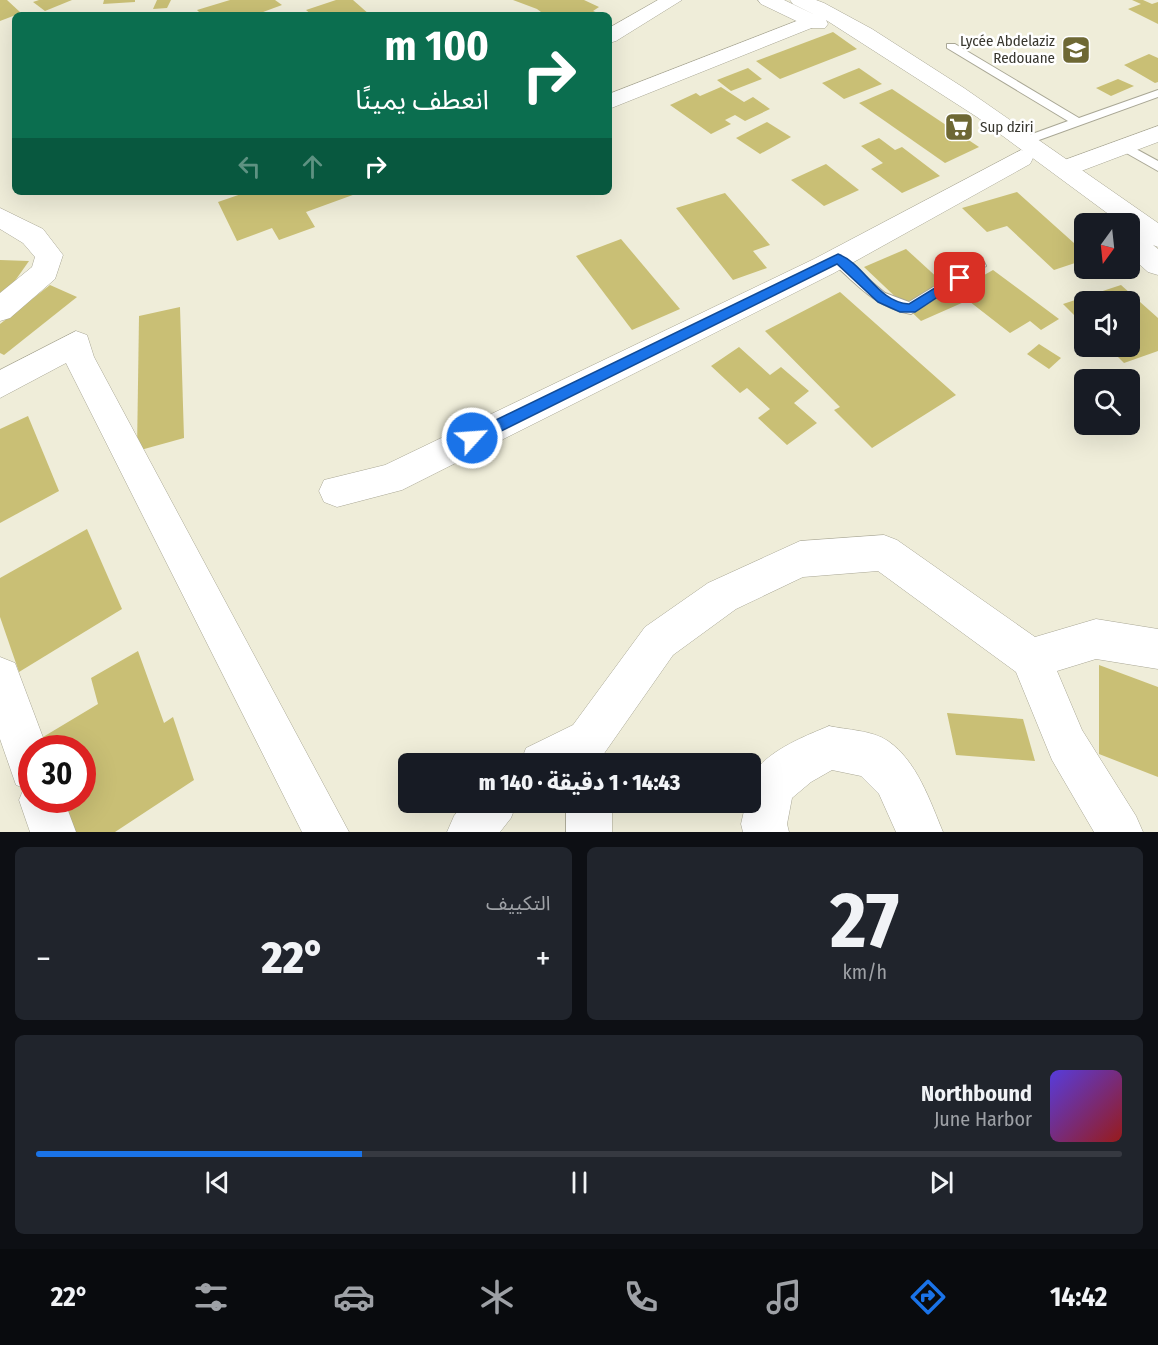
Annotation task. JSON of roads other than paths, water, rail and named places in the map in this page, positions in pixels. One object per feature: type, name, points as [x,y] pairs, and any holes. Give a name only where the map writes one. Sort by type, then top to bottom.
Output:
[{"type":"street","points":[[612,36],[672,0]]},
{"type":"street","points":[[768,0],[847,39],[1025,149],[1068,168],[1158,237]]},
{"type":"street","points":[[800,0],[871,38],[1025,149],[1096,213]]},
{"type":"street","points":[[612,101],[812,21]]},
{"type":"street","points":[[1068,168],[1158,133]]},
{"type":"street","points":[[337,491],[390,479],[838,259],[1025,149]]},
{"type":"street","points":[[0,218],[33,236],[49,255],[45,272],[0,310]]},
{"type":"street","points":[[1140,250],[1158,265]]},
{"type":"street","points":[[0,385],[76,343],[79,357],[326,832]]},
{"type":"street","points":[[589,752],[659,641],[722,596],[800,559],[884,553],[1031,658],[1067,745],[1120,832]]},
{"type":"street","points":[[1031,658],[1096,639],[1158,649]]},
{"type":"street","points":[[0,678],[20,735]]},
{"type":"street","points":[[766,832],[764,824],[772,786],[795,766],[830,748],[872,756],[895,778],[920,832]]},
{"type":"street","points":[[46,813],[53,832]]},
{"type":"street","points":[[470,832],[486,813]]},
{"type":"street","points":[[589,813],[589,832]]},
{"type":"lane","points":[[951,46],[1078,122]]},
{"type":"lane","points":[[1025,149],[1078,122],[1158,93]]},
{"type":"lane","points":[[1125,147],[1158,167]]},
{"type":"lane","points":[[838,259],[883,299],[900,308],[911,308],[979,267]]},
{"type":"place","name":"Lycée Abdelaziz Redouane","points":[[1076,50]]},
{"type":"place","name":"Sup dziri","points":[[959,127]]}]
